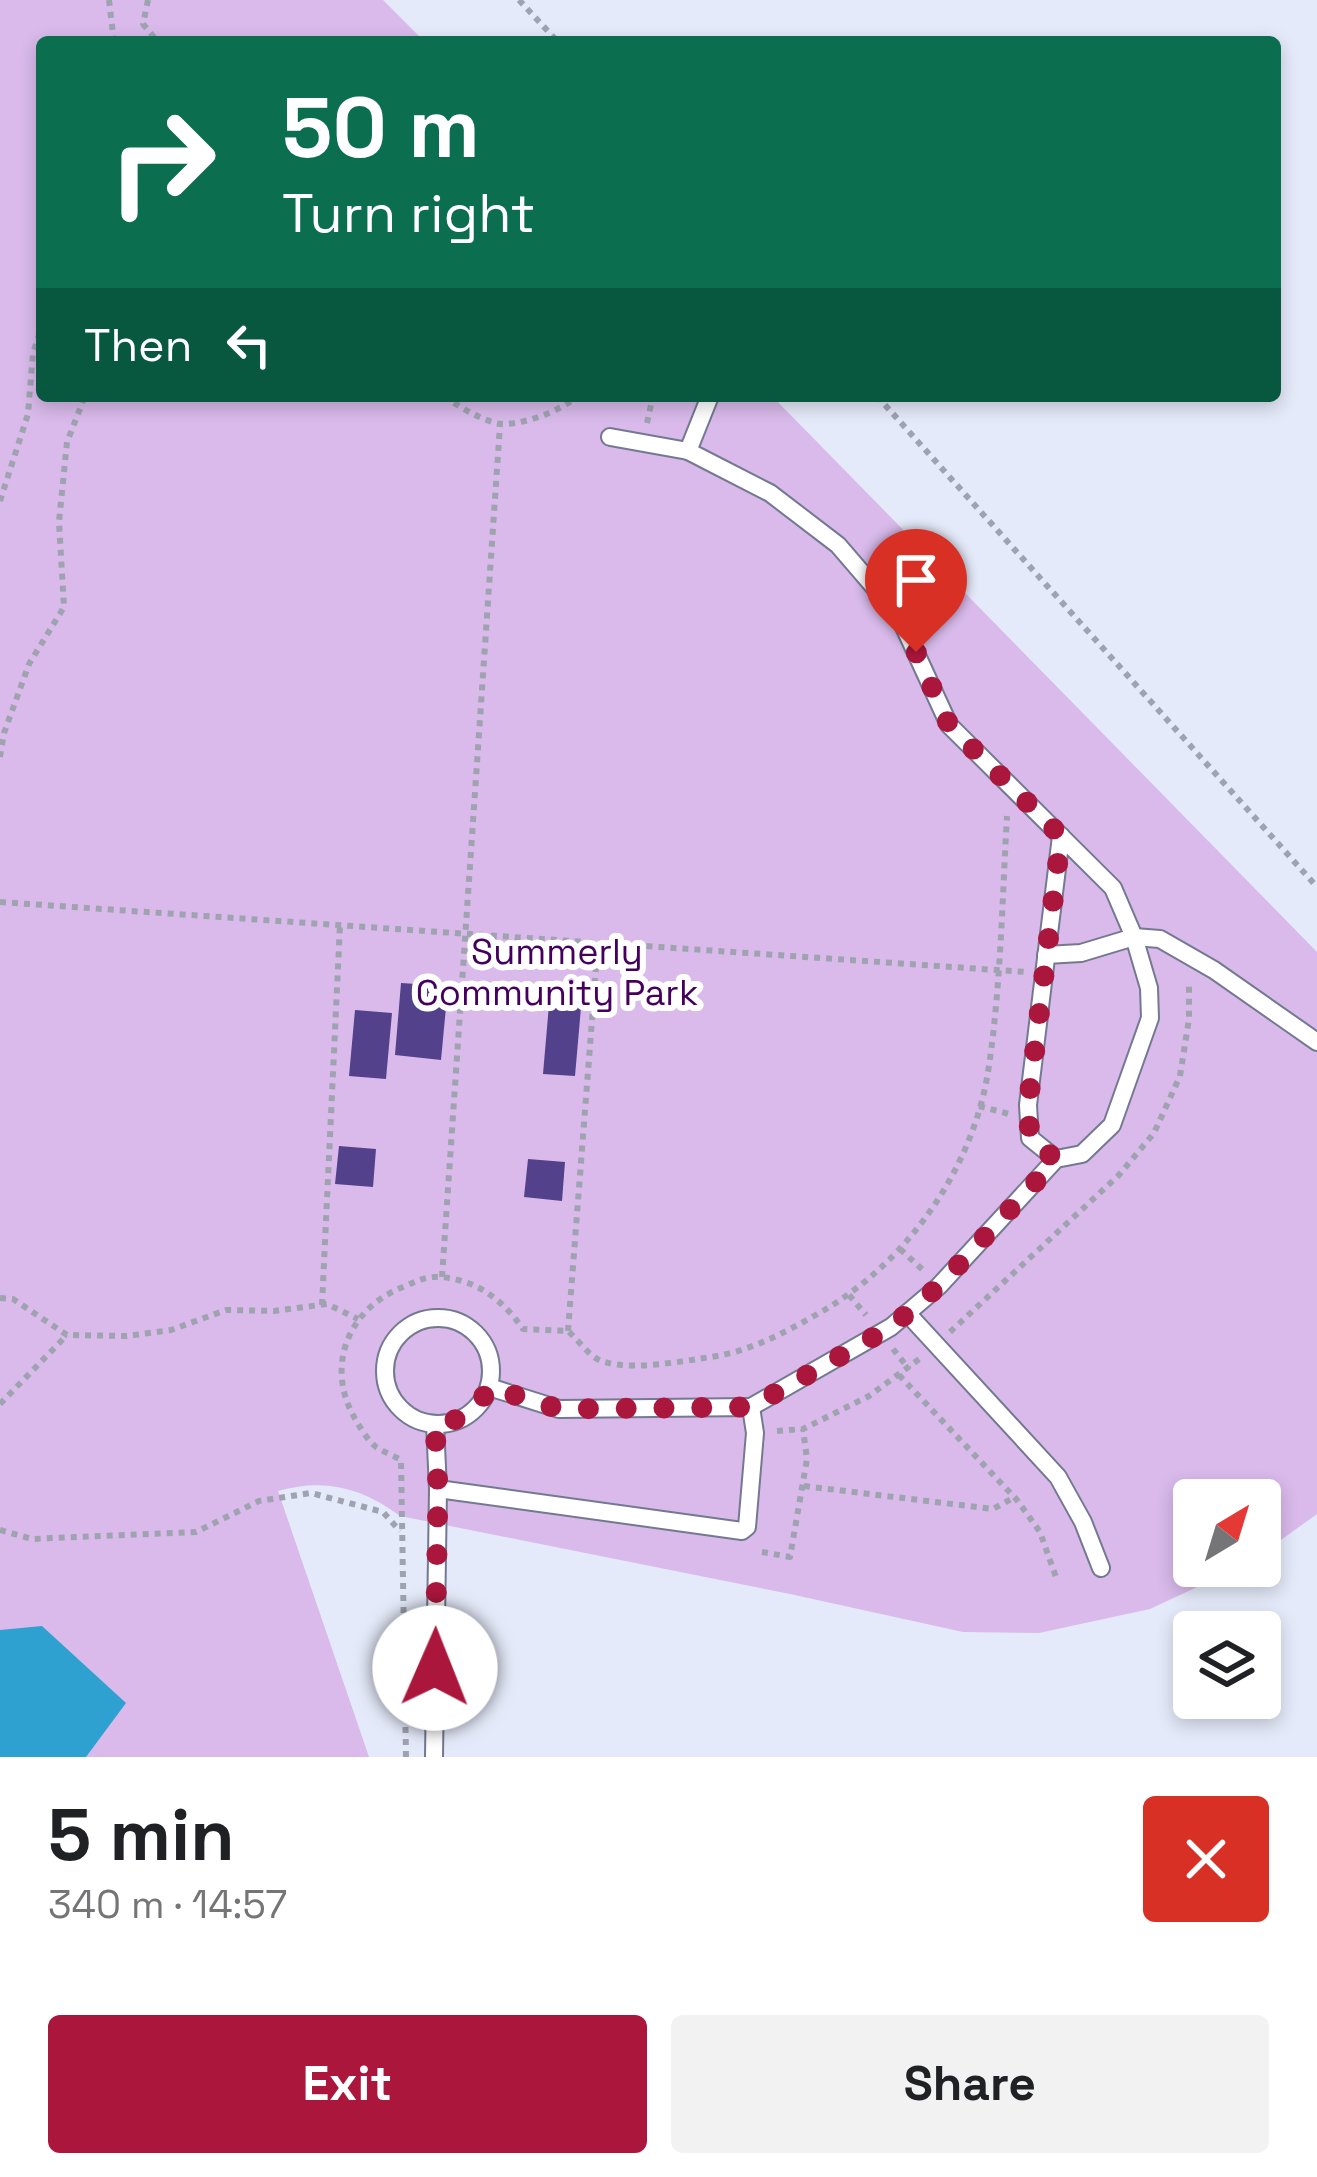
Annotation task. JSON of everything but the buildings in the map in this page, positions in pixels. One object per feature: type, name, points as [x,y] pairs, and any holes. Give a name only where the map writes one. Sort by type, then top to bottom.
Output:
[{"type":"lane","points":[[688,451],[708,402]]},
{"type":"lane","points":[[489,1387],[559,1409],[751,1407],[891,1327],[939,1286],[1056,1160],[1082,1154],[1112,1125],[1150,1018],[1149,988],[1113,888],[949,725],[899,616],[838,545],[770,493],[688,451],[610,437]]},
{"type":"lane","points":[[1056,1160],[1030,1138],[1028,1106],[1061,836]]},
{"type":"lane","points":[[1046,955],[1081,953],[1134,937],[1160,939],[1214,970],[1317,1042]]},
{"type":"lane","points":[[907,1313],[1058,1477],[1102,1568]]},
{"type":"lane","points":[[450,1318],[479,1337],[492,1370],[489,1387],[469,1415],[435,1424],[418,1420],[403,1411],[386,1381],[391,1347],[415,1322],[450,1318]]},
{"type":"lane","points":[[438,1489],[742,1531],[747,1527],[755,1433],[751,1407]]},
{"type":"lane","points":[[434,1757],[435,1424]]},
{"type":"path","points":[[109,0],[113,36]]},
{"type":"path","points":[[148,0],[143,24],[153,36]]},
{"type":"path","points":[[520,0],[553,36]]},
{"type":"path","points":[[0,501],[28,414],[36,344]]},
{"type":"path","points":[[0,757],[29,664],[64,607],[59,522],[67,442],[84,402]]},
{"type":"path","points":[[453,402],[500,425],[542,416],[570,402]]},
{"type":"path","points":[[882,402],[1317,887]]},
{"type":"path","points":[[442,1276],[500,425]]},
{"type":"path","points":[[598,942],[568,1331],[598,1360],[647,1366],[730,1354],[785,1333],[859,1288],[906,1244],[962,1155],[988,1076],[1007,809]]},
{"type":"path","points":[[0,902],[1021,971]]},
{"type":"path","points":[[322,1305],[340,924]]},
{"type":"path","points":[[755,1433],[803,1430],[899,1375],[1119,1175],[1154,1133],[1180,1076],[1189,1019],[1188,956]]},
{"type":"path","points":[[0,1298],[13,1299],[67,1335],[128,1336],[171,1330],[226,1310],[274,1311],[327,1304],[358,1319]]},
{"type":"path","points":[[0,1404],[67,1335]]},
{"type":"path","points":[[899,1375],[1015,1497],[1040,1532],[1057,1580]]},
{"type":"path","points":[[762,1552],[790,1557],[807,1459],[803,1430]]},
{"type":"path","points":[[804,1486],[993,1509],[1015,1497]]},
{"type":"path","points":[[0,1530],[32,1539],[196,1532],[259,1501],[310,1492],[383,1512],[403,1534]]},
{"type":"green space","name":"Summerly Community Park","points":[[0,0],[383,0],[419,36],[36,36],[36,402],[778,402],[1317,952],[1317,1514],[1281,1540],[1281,1479],[1173,1479],[1173,1587],[1197,1587],[1150,1609],[1039,1633],[963,1632],[400,1516],[371,1498],[342,1488],[311,1485],[278,1491],[369,1757],[0,1757]]},
{"type":"water","points":[[42,1626],[126,1703],[86,1757],[0,1757],[0,1630]]},
{"type":"route","points":[[435,1668],[435,1424],[469,1415],[489,1387],[559,1409],[751,1407],[891,1327],[939,1286],[1056,1160],[1030,1138],[1028,1106],[1061,836],[949,725],[916,652]]}]
